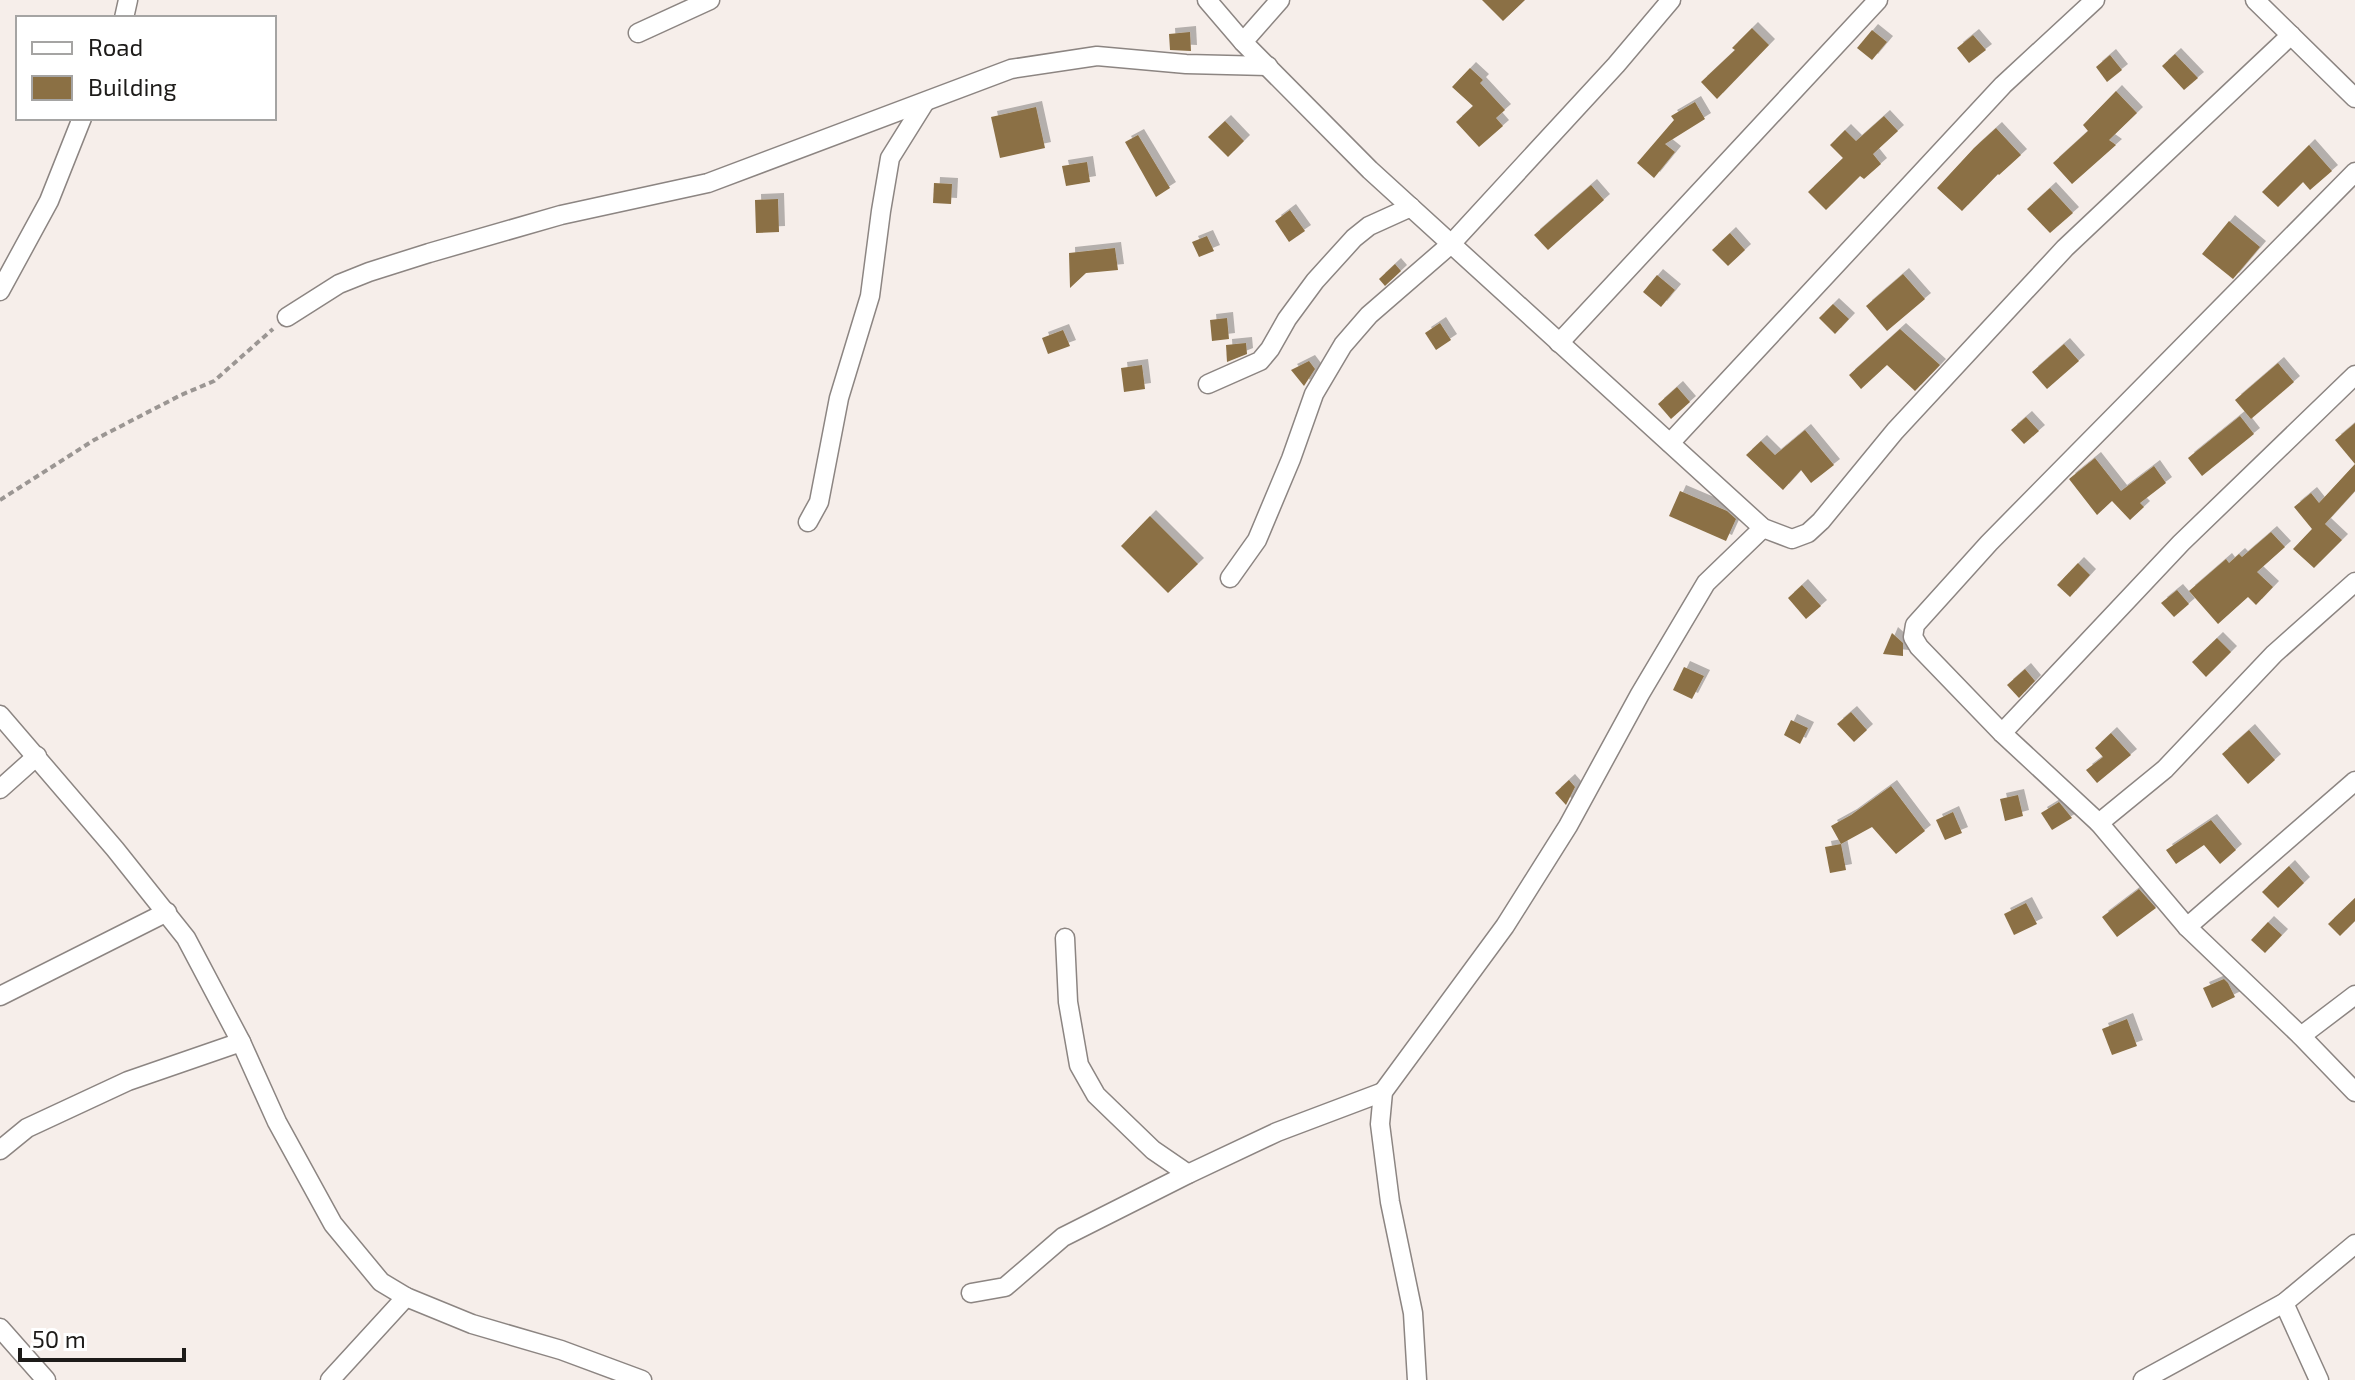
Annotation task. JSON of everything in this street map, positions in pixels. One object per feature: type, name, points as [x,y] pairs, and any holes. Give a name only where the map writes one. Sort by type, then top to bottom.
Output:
[{"type":"street","points":[[638,33],[710,0]]},
{"type":"street","points":[[1207,0],[1243,42],[1370,170],[1763,528],[1792,539],[1808,533],[1821,521],[1895,431],[2065,248],[2291,35]]},
{"type":"street","points":[[1243,42],[1280,0]]},
{"type":"street","points":[[1230,578],[1257,540],[1314,394],[1343,345],[1369,315],[1451,244],[1616,65],[1671,0]]},
{"type":"street","points":[[1559,343],[1878,0]]},
{"type":"street","points":[[1670,443],[2003,85],[2095,0]]},
{"type":"street","points":[[2255,0],[2354,96]]},
{"type":"street","points":[[287,317],[339,284],[384,267],[561,215],[708,183],[1011,69],[1097,56],[1186,64],[1268,66]]},
{"type":"street","points":[[808,522],[819,502],[839,398],[870,296],[890,158],[925,102]]},
{"type":"street","points":[[0,291],[49,201],[81,120]]},
{"type":"street","points":[[2355,172],[1989,543],[1915,625],[1913,637],[2002,733],[2099,823],[2187,927],[2355,1092]]},
{"type":"street","points":[[1208,384],[1260,361],[1315,281],[1354,238],[1369,226],[1411,207]]},
{"type":"street","points":[[2002,733],[2181,543],[2355,375]]},
{"type":"street","points":[[1417,1380],[1413,1313],[1390,1202],[1380,1124],[1383,1092],[1505,926],[1561,839],[1640,694],[1706,583],[1763,528]]},
{"type":"street","points":[[2099,823],[2165,769],[2274,654],[2355,582]]},
{"type":"street","points":[[0,715],[186,938],[241,1042],[277,1122],[333,1224],[381,1282],[406,1297],[472,1324],[561,1350],[642,1380]]},
{"type":"street","points":[[0,789],[37,756]]},
{"type":"street","points":[[2187,927],[2355,781]]},
{"type":"street","points":[[0,996],[167,912]]},
{"type":"street","points":[[1065,938],[1068,1002],[1079,1065],[1096,1095],[1153,1150],[1188,1174]]},
{"type":"street","points":[[2301,1036],[2355,995]]},
{"type":"street","points":[[0,1150],[27,1128],[128,1081],[241,1042]]},
{"type":"street","points":[[971,1293],[1005,1287],[1063,1237],[1188,1174],[1277,1132],[1383,1092]]},
{"type":"street","points":[[2143,1380],[2284,1303],[2355,1244]]},
{"type":"street","points":[[330,1380],[406,1297]]},
{"type":"street","points":[[2284,1303],[2319,1380]]},
{"type":"street","points":[[0,1328],[46,1380]]},
{"type":"path","points":[[0,500],[94,440],[214,381],[287,317]]},
{"type":"building","points":[[1482,0],[1525,0],[1503,21]]},
{"type":"building","points":[[1752,28],[1769,45],[1717,99],[1701,82],[1735,50],[1732,48]]},
{"type":"building","points":[[1872,30],[1887,42],[1872,60],[1857,48]]},
{"type":"building","points":[[1190,32],[1191,51],[1170,50],[1169,34]]},
{"type":"building","points":[[1973,35],[1986,50],[1969,63],[1957,48]]},
{"type":"building","points":[[2175,54],[2198,78],[2184,90],[2162,66]]},
{"type":"building","points":[[2110,55],[2122,70],[2107,82],[2096,67]]},
{"type":"building","points":[[1470,68],[1505,110],[1496,118],[1503,126],[1479,147],[1456,122],[1473,106],[1452,87]]},
{"type":"building","points":[[2116,91],[2137,113],[2109,140],[2116,145],[2072,184],[2053,163],[2088,131],[2083,125]]},
{"type":"building","points":[[1695,102],[1705,119],[1665,144],[1675,152],[1654,178],[1637,163],[1674,120],[1671,116]]},
{"type":"building","points":[[1036,107],[1045,148],[1000,158],[991,117]]},
{"type":"building","points":[[1884,116],[1898,131],[1873,154],[1881,164],[1864,179],[1860,176],[1826,210],[1808,192],[1843,158],[1830,145],[1845,130],[1856,141]]},
{"type":"building","points":[[1225,121],[1244,141],[1228,157],[1208,137]]},
{"type":"building","points":[[1996,128],[2021,155],[1962,211],[1937,188]]},
{"type":"building","points":[[1138,135],[1170,188],[1156,197],[1125,142]]},
{"type":"building","points":[[2309,145],[2332,171],[2310,190],[2303,182],[2278,207],[2262,192]]},
{"type":"building","points":[[1087,162],[1090,182],[1066,186],[1062,166]]},
{"type":"building","points":[[934,183],[952,184],[951,204],[933,203]]},
{"type":"building","points":[[1591,185],[1604,200],[1548,250],[1534,235]]},
{"type":"building","points":[[2050,188],[2073,213],[2050,233],[2027,209]]},
{"type":"building","points":[[778,199],[779,232],[756,233],[755,200]]},
{"type":"building","points":[[1290,210],[1305,231],[1289,242],[1275,221]]},
{"type":"building","points":[[2229,221],[2260,247],[2233,279],[2202,254]]},
{"type":"building","points":[[1730,233],[1745,250],[1728,266],[1712,250]]},
{"type":"building","points":[[1207,236],[1214,251],[1199,257],[1192,242]]},
{"type":"building","points":[[1115,248],[1118,270],[1086,273],[1070,288],[1069,253]]},
{"type":"building","points":[[1395,264],[1401,271],[1385,286],[1379,279]]},
{"type":"building","points":[[1903,274],[1925,299],[1887,331],[1866,306]]},
{"type":"building","points":[[1657,275],[1675,290],[1661,307],[1643,292]]},
{"type":"building","points":[[1833,304],[1849,319],[1835,334],[1819,318]]},
{"type":"building","points":[[1227,318],[1229,339],[1212,341],[1210,320]]},
{"type":"building","points":[[1440,323],[1451,340],[1436,350],[1425,333]]},
{"type":"building","points":[[1900,329],[1940,365],[1915,391],[1887,365],[1861,389],[1849,375]]},
{"type":"building","points":[[1063,330],[1070,346],[1048,354],[1042,338]]},
{"type":"building","points":[[1246,343],[1247,354],[1227,362],[1226,345]]},
{"type":"building","points":[[2064,344],[2079,361],[2047,389],[2032,372]]},
{"type":"building","points":[[1309,361],[1315,369],[1304,386],[1291,370]]},
{"type":"building","points":[[2278,363],[2294,382],[2251,419],[2235,400]]},
{"type":"building","points":[[1142,365],[1145,389],[1124,392],[1121,368]]},
{"type":"building","points":[[1677,387],[1690,402],[1671,419],[1658,404]]},
{"type":"building","points":[[2240,416],[2254,434],[2202,476],[2188,458]]},
{"type":"building","points":[[2026,417],[2039,431],[2024,444],[2011,430]]},
{"type":"building","points":[[2355,423],[2355,464],[2335,440]]},
{"type":"building","points":[[1805,430],[1834,465],[1811,483],[1801,470],[1783,490],[1746,455],[1761,441],[1775,455]]},
{"type":"building","points":[[2095,458],[2121,491],[2154,466],[2166,483],[2140,503],[2144,507],[2130,520],[2112,501],[2097,515],[2069,479]]},
{"type":"building","points":[[2355,464],[2355,491],[2325,524],[2342,540],[2314,568],[2293,549],[2312,529],[2294,507],[2311,493],[2319,503]]},
{"type":"building","points":[[1680,491],[1727,511],[1736,519],[1726,541],[1669,516]]},
{"type":"building","points":[[1150,516],[1198,564],[1168,593],[1121,546]]},
{"type":"building","points":[[2271,532],[2285,547],[2257,572],[2273,587],[2256,605],[2248,597],[2218,624],[2189,591],[2226,559],[2229,563],[2239,554],[2242,557]]},
{"type":"building","points":[[2078,563],[2090,575],[2070,597],[2057,585]]},
{"type":"building","points":[[1802,585],[1821,606],[1806,619],[1788,598]]},
{"type":"building","points":[[2177,590],[2189,604],[2174,617],[2161,603]]},
{"type":"building","points":[[1892,633],[1903,643],[1903,656],[1883,654]]},
{"type":"building","points":[[2217,638],[2231,652],[2206,677],[2192,662]]},
{"type":"building","points":[[1684,667],[1704,676],[1692,699],[1673,690]]},
{"type":"building","points":[[2025,669],[2035,681],[2019,698],[2007,685]]},
{"type":"building","points":[[1851,712],[1867,730],[1854,742],[1837,724]]},
{"type":"building","points":[[1791,720],[1808,728],[1800,744],[1784,735]]},
{"type":"building","points":[[2249,730],[2275,760],[2248,784],[2222,754]]},
{"type":"building","points":[[2111,733],[2131,755],[2097,783],[2086,770],[2103,757],[2095,748]]},
{"type":"building","points":[[1569,780],[1575,787],[1566,805],[1555,793]]},
{"type":"building","points":[[1891,786],[1925,831],[1896,854],[1872,827],[1841,844],[1831,826]]},
{"type":"building","points":[[2018,795],[2023,816],[2005,821],[2000,799]]},
{"type":"building","points":[[2059,802],[2072,818],[2052,830],[2041,813]]},
{"type":"building","points":[[1953,812],[1962,833],[1945,840],[1936,820]]},
{"type":"building","points":[[2211,820],[2236,850],[2220,864],[2204,845],[2176,864],[2166,850]]},
{"type":"building","points":[[1841,844],[1846,870],[1830,873],[1825,847]]},
{"type":"building","points":[[2289,866],[2304,883],[2278,908],[2262,892]]},
{"type":"building","points":[[2139,889],[2156,908],[2117,937],[2102,917]]},
{"type":"building","points":[[2355,898],[2355,921],[2340,936],[2328,924]]},
{"type":"building","points":[[2026,903],[2037,924],[2014,935],[2004,914]]},
{"type":"building","points":[[2268,922],[2282,935],[2265,953],[2251,940]]},
{"type":"building","points":[[2224,979],[2235,997],[2212,1008],[2203,988]]},
{"type":"building","points":[[2127,1019],[2137,1046],[2112,1055],[2102,1029]]}]
